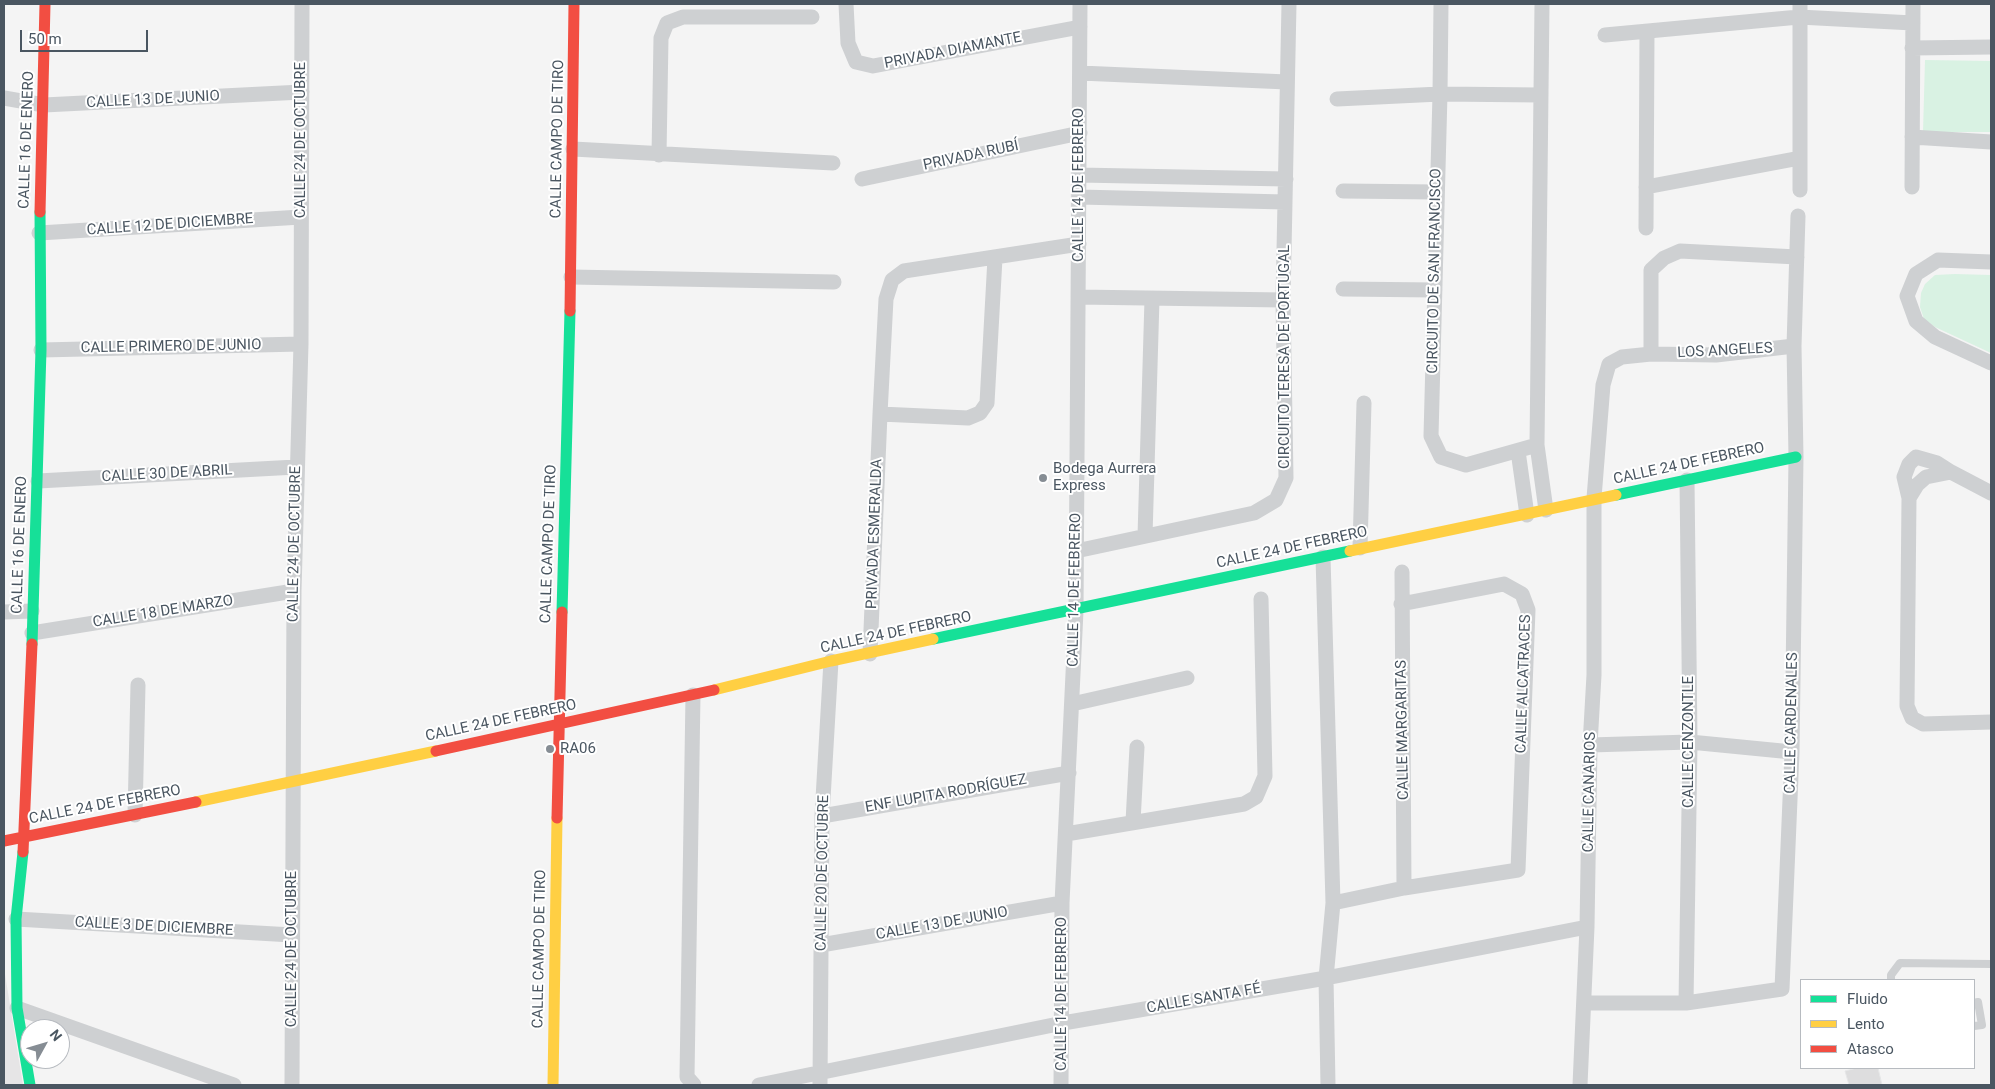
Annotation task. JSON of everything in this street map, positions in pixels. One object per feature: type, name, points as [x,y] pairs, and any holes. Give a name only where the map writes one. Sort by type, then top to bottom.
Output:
[{"type":"street","name":"CALLE 16 DE ENERO","points":[[30,1085],[17,1008],[16,919],[25,836],[38,481],[41,350],[39,233],[44,105],[45,4]]},
{"type":"street","name":"CALLE 24 DE OCTUBRE","points":[[292,1085],[294,591],[296,467],[301,344],[302,4]]},
{"type":"street","name":"CALLE CAMPO DE TIRO","points":[[553,1085],[559,724],[571,277],[574,4]]},
{"type":"street","name":"PRIVADA DIAMANTE","points":[[846,4],[848,43],[856,62],[873,66],[1080,27]]},
{"type":"street","name":"CALLE 14 DE FEBRERO","points":[[1061,1085],[1062,903],[1076,611],[1080,4]]},
{"type":"street","name":"CIRCUITO TERESA DE PORTUGAL","points":[[1076,551],[1254,513],[1276,500],[1286,478],[1283,300],[1289,4]]},
{"type":"street","name":"CIRCUITO DE SAN FRANCISCO","points":[[1441,4],[1431,436],[1442,457],[1466,465],[1537,445]]},
{"type":"street","points":[[1542,4],[1537,445],[1546,510]]},
{"type":"street","points":[[1912,187],[1913,4]]},
{"type":"street","points":[[1605,35],[1647,32],[1800,10],[1913,23]]},
{"type":"street","points":[[1800,10],[1800,190]]},
{"type":"street","points":[[659,156],[662,38],[667,23],[683,17],[812,17]]},
{"type":"street","points":[[1646,228],[1647,32]]},
{"type":"street","points":[[1912,48],[1991,46]]},
{"type":"street","points":[[1080,73],[1287,82]]},
{"type":"street","name":"CALLE 13 DE JUNIO","points":[[4,98],[44,105],[302,92]]},
{"type":"street","points":[[1337,99],[1440,94],[1540,95]]},
{"type":"street","name":"PRIVADA RUBÍ","points":[[862,179],[1080,133]]},
{"type":"street","points":[[1912,138],[1991,142]]},
{"type":"street","points":[[573,149],[659,156],[833,163]]},
{"type":"street","points":[[1646,187],[1800,158]]},
{"type":"street","points":[[1079,175],[1286,179]]},
{"type":"street","points":[[1343,191],[1437,192]]},
{"type":"street","points":[[1079,198],[1285,202]]},
{"type":"street","name":"CALLE 12 DE DICIEMBRE","points":[[39,233],[301,216]]},
{"type":"street","name":"LOS ANGELES","points":[[1796,456],[1794,346],[1798,216]]},
{"type":"street","name":"PRIVADA ESMERALDA","points":[[870,654],[886,298],[892,280],[904,271],[1079,244]]},
{"type":"street","points":[[1651,354],[1651,270],[1664,258],[1680,251],[1797,258]]},
{"type":"street","points":[[880,414],[968,418],[980,413],[987,403],[995,258]]},
{"type":"street","points":[[1991,262],[1938,260],[1916,274],[1908,296],[1916,321],[1929,332],[1991,363]]},
{"type":"street","points":[[571,277],[834,282]]},
{"type":"street","points":[[1343,289],[1435,290]]},
{"type":"street","points":[[1078,297],[1283,300]]},
{"type":"street","points":[[1145,536],[1152,299]]},
{"type":"street","name":"CALLE PRIMERO DE JUNIO","points":[[41,350],[301,344]]},
{"type":"street","name":"LOS ANGELES","points":[[1594,498],[1603,385],[1609,364],[1622,357],[1651,354],[1716,355],[1794,346]]},
{"type":"street","points":[[1360,548],[1364,402]]},
{"type":"street","points":[[1518,450],[1527,515]]},
{"type":"street","name":"CALLE 24 DE FEBRERO","points":[[4,841],[294,782],[693,695],[831,661],[1076,611],[1360,548],[1527,515],[1594,498],[1796,456]]},
{"type":"street","name":"CALLE CARDENALES","points":[[1686,1003],[1782,989],[1792,752],[1796,456]]},
{"type":"street","points":[[1991,493],[1937,464],[1916,457],[1909,464],[1904,477],[1909,498],[1907,706],[1912,718],[1923,724],[1991,722]]},
{"type":"street","name":"CALLE 30 DE ABRIL","points":[[38,481],[296,467]]},
{"type":"street","points":[[1909,498],[1917,485],[1926,477],[1951,472]]},
{"type":"street","name":"CALLE CENZONTLE","points":[[1686,1003],[1690,742],[1687,480]]},
{"type":"street","name":"CALLE CANARIOS","points":[[1580,1085],[1588,927],[1590,745],[1594,674],[1594,498]]},
{"type":"street","points":[[1323,557],[1333,903],[1326,978],[1328,1085]]},
{"type":"street","name":"CALLE MARGARITAS","points":[[1402,572],[1404,888]]},
{"type":"street","name":"CALLE ALCATRACES","points":[[1401,604],[1504,584],[1522,594],[1528,610],[1518,870],[1404,888]]},
{"type":"street","name":"CALLE 18 DE MARZO","points":[[32,633],[294,591]]},
{"type":"street","points":[[1066,834],[1244,804],[1256,797],[1265,776],[1261,599]]},
{"type":"street","points":[[4,612],[32,611]]},
{"type":"street","name":"CALLE 20 DE OCTUBRE","points":[[820,1078],[822,816],[831,661]]},
{"type":"street","points":[[1072,704],[1187,678]]},
{"type":"street","points":[[135,815],[138,685]]},
{"type":"street","points":[[693,695],[687,1077],[694,1085]]},
{"type":"street","points":[[1590,745],[1690,742],[1792,752]]},
{"type":"street","points":[[1133,822],[1137,747]]},
{"type":"street","name":"ENF LUPITA RODRÍGUEZ","points":[[822,816],[1069,773]]},
{"type":"street","points":[[1333,903],[1404,888]]},
{"type":"street","name":"CALLE 13 DE JUNIO","points":[[822,945],[1062,903]]},
{"type":"street","name":"CALLE 3 DE DICIEMBRE","points":[[16,919],[292,935]]},
{"type":"street","name":"CALLE SANTA FÉ","points":[[759,1085],[820,1078],[1062,1023],[1326,978],[1588,927]]},
{"type":"street","points":[[1584,1003],[1686,1003]]},
{"type":"street","points":[[17,1008],[234,1085]]},
{"type":"lane","points":[[1891,979],[1891,975],[1900,963],[1991,964]]},
{"type":"lane","points":[[1975,1003],[1978,1002],[1982,1025],[1975,1026]]},
{"type":"shaded area","points":[[4,968],[23,1085],[4,1085]]},
{"type":"green space","points":[[1925,60],[1991,61],[1991,132],[1923,132]]},
{"type":"green space","points":[[1935,275],[1991,275],[1991,353],[1935,327],[1924,319],[1920,307],[1921,293],[1925,284]]},
{"type":"building","points":[[1853,1069],[1878,1069],[1882,1085],[1849,1085],[1845,1071]]},
{"type":"traffic: fast","points":[[32,644],[41,350],[40,212]]},
{"type":"traffic: fast","points":[[562,612],[570,311]]},
{"type":"traffic: fast","points":[[1616,495],[1796,457]]},
{"type":"traffic: fast","points":[[933,639],[1350,551]]},
{"type":"traffic: fast","points":[[23,852],[16,919],[17,1008],[30,1085]]},
{"type":"traffic: slow","points":[[1350,551],[1616,495]]},
{"type":"traffic: slow","points":[[714,690],[831,661],[933,639]]},
{"type":"traffic: slow","points":[[196,802],[436,751]]},
{"type":"traffic: slow","points":[[553,1085],[557,818]]},
{"type":"traffic: jam","points":[[40,212],[45,4]]},
{"type":"traffic: jam","points":[[570,311],[574,4]]},
{"type":"traffic: jam","points":[[557,818],[562,612]]},
{"type":"traffic: jam","points":[[23,852],[32,644]]},
{"type":"traffic: jam","points":[[436,751],[714,690]]},
{"type":"traffic: jam","points":[[4,841],[196,802]]},
{"type":"place","name":"Bodega Aurrera Express","points":[[1043,478]]},
{"type":"place","name":"RA06","points":[[550,749]]}]
